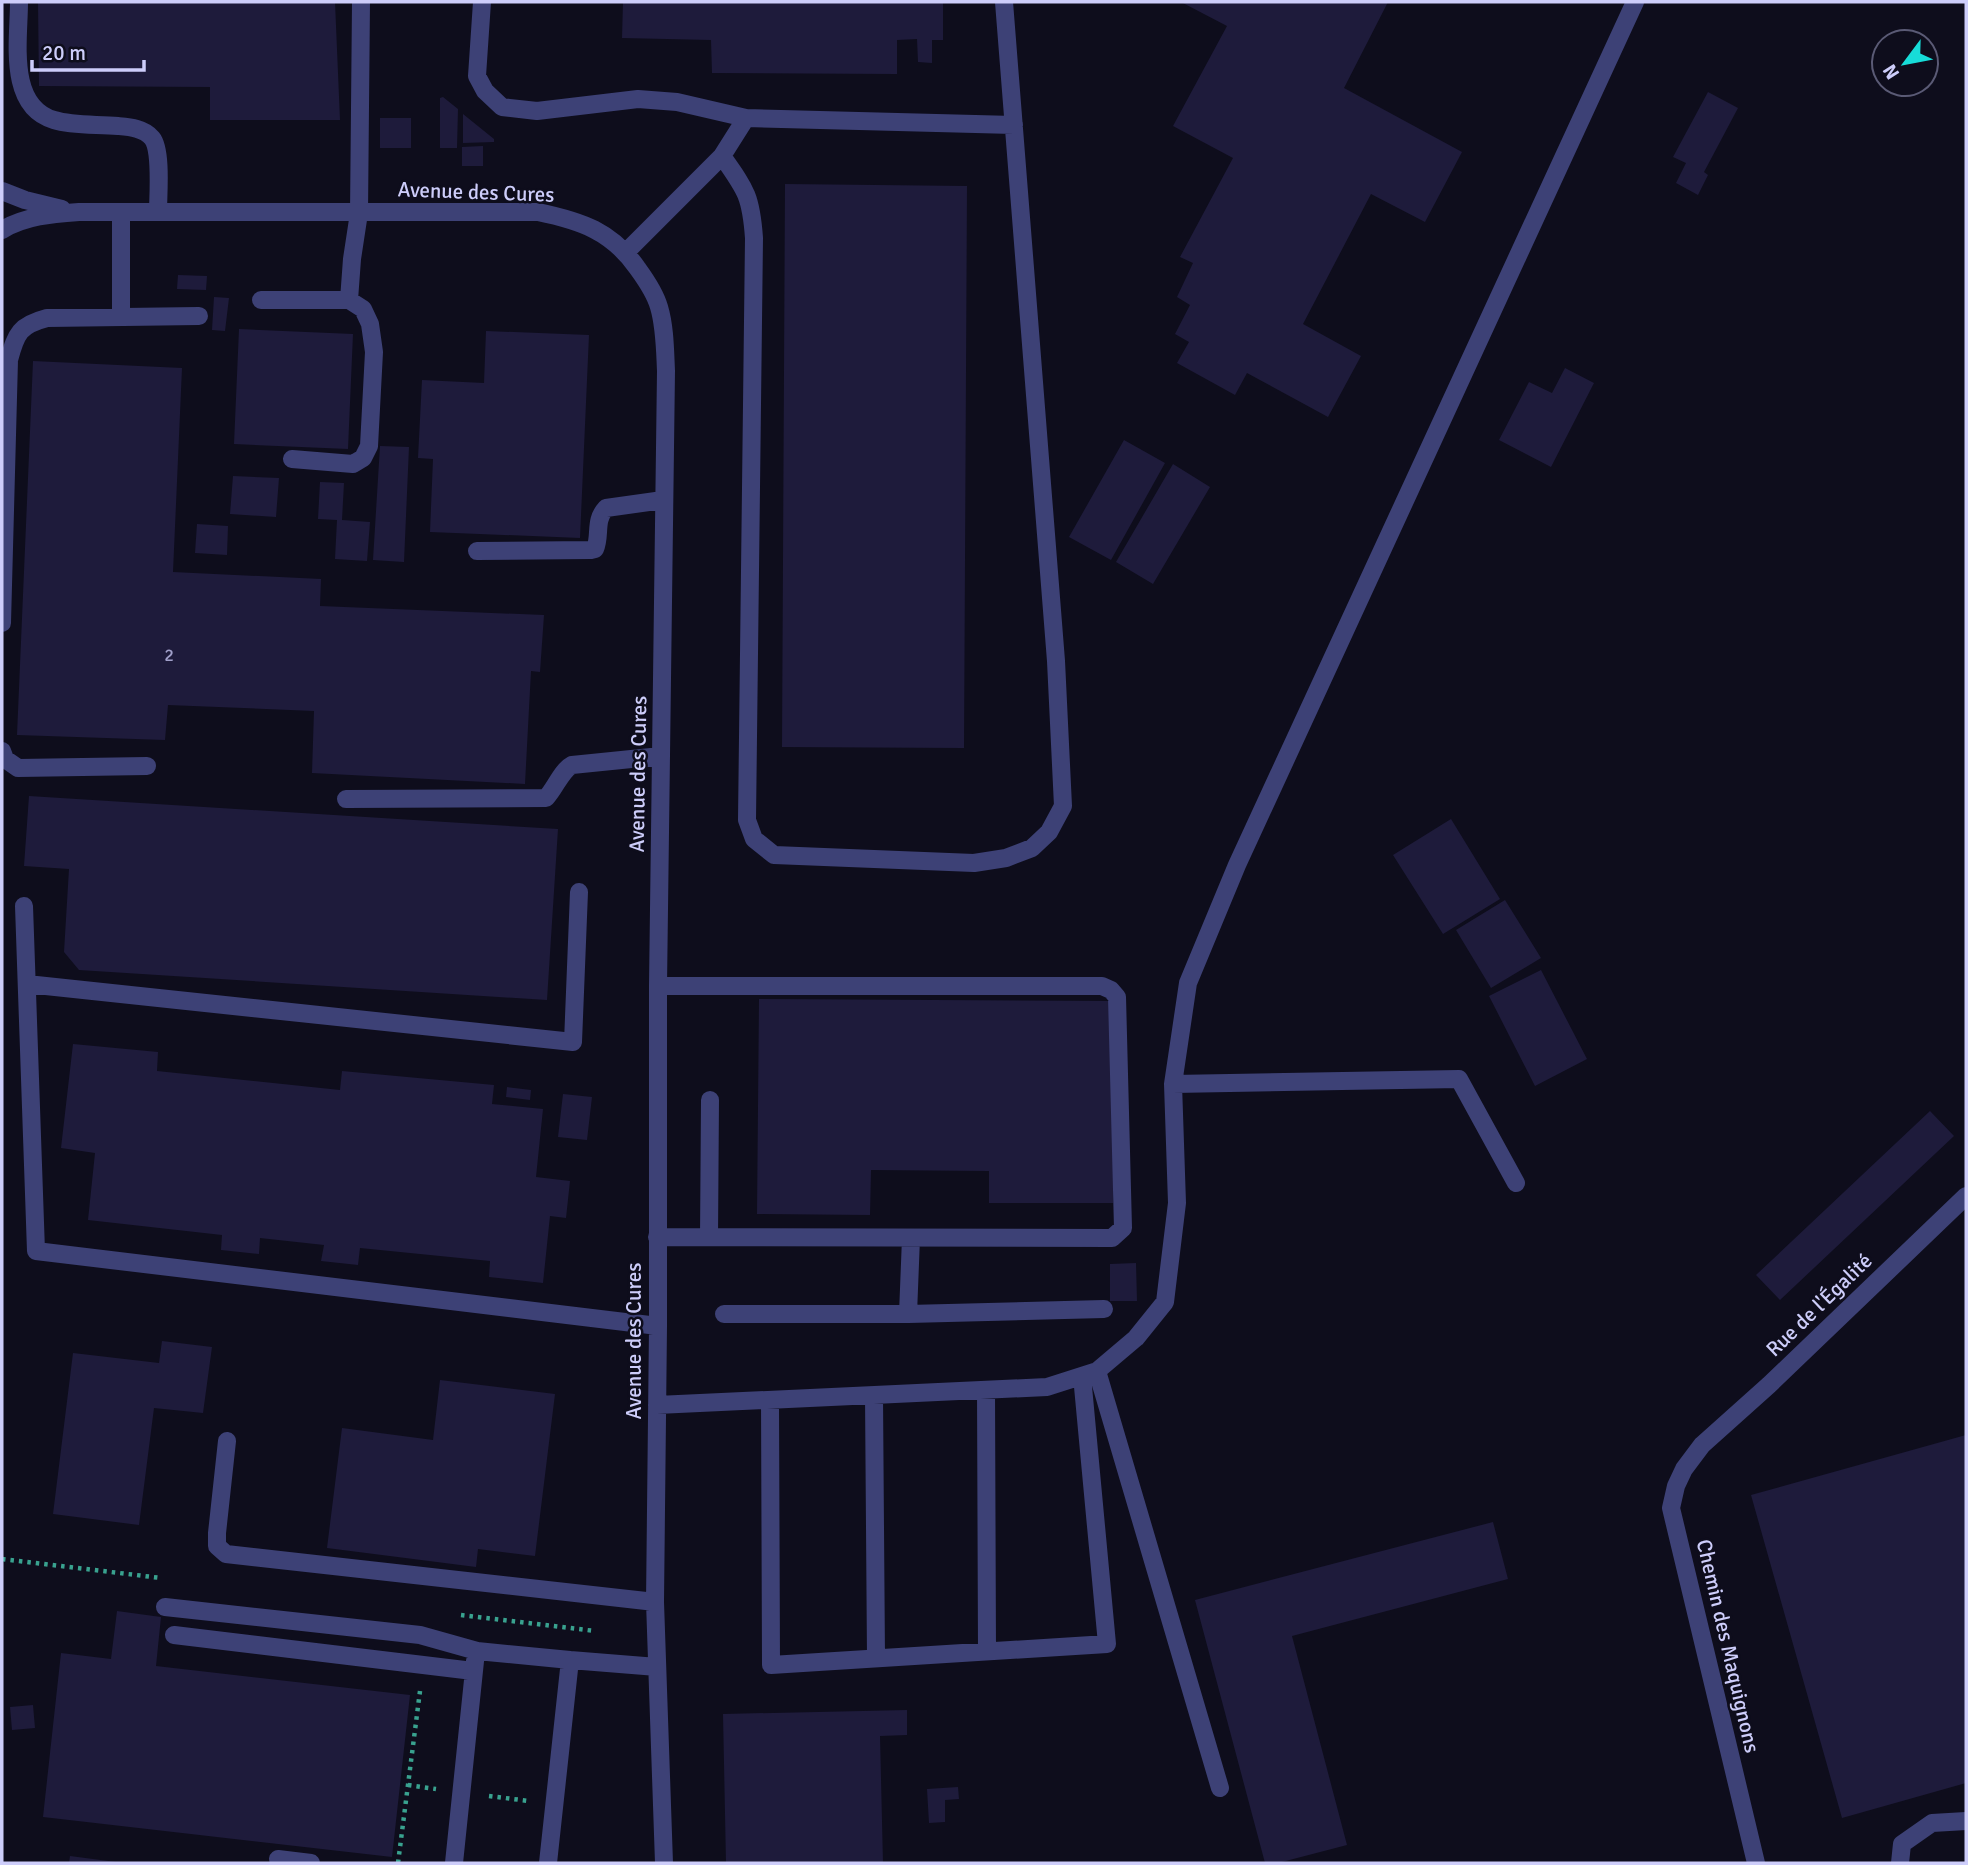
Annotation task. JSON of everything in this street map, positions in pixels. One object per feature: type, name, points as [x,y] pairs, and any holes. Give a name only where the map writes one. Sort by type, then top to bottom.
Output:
[{"type":"street","points":[[19,2],[19,84],[30,104],[39,113],[54,120],[136,128],[152,138],[158,152],[158,212]]},
{"type":"street","points":[[349,300],[359,213],[361,2]]},
{"type":"street","points":[[482,2],[477,76],[485,91],[502,107],[537,111],[638,99],[677,102],[746,118],[1014,125]]},
{"type":"street","points":[[722,156],[743,186],[751,206],[754,238],[747,820],[754,839],[774,855],[974,863],[1006,858],[1031,848],[1048,832],[1063,806],[1056,661],[1004,2]]},
{"type":"street","points":[[657,1405],[1047,1387],[1089,1373],[1136,1338],[1165,1302],[1177,1203],[1172,1084],[1188,983],[1237,865],[1635,2]]},
{"type":"street","points":[[626,251],[722,156],[746,118]]},
{"type":"street","name":"Avenue des Cures","points":[[2,191],[25,200],[79,212]]},
{"type":"street","name":"Avenue des Cures","points":[[2,230],[24,220],[79,212],[538,212],[572,219],[603,233],[626,251],[647,281],[659,306],[664,338],[655,1602],[664,1863]]},
{"type":"street","points":[[121,212],[121,317]]},
{"type":"street","points":[[261,300],[349,300],[363,309],[370,324],[374,352],[369,446],[363,458],[353,464],[292,459]]},
{"type":"street","points":[[2,623],[9,360],[15,337],[30,322],[47,318],[199,316]]},
{"type":"street","points":[[477,551],[595,549],[598,519],[606,508],[663,500]]},
{"type":"street","points":[[2,751],[5,759],[18,768],[147,766]]},
{"type":"street","points":[[346,799],[546,798],[557,787],[565,769],[572,765],[661,757]]},
{"type":"street","points":[[27,984],[573,1042],[579,892]]},
{"type":"street","points":[[24,906],[36,1251],[658,1326]]},
{"type":"street","points":[[657,1237],[1112,1238],[1123,1228],[1117,997],[1111,990],[1102,986],[658,986]]},
{"type":"street","points":[[1172,1084],[1459,1079],[1516,1183]]},
{"type":"street","points":[[709,1237],[710,1100]]},
{"type":"street","name":"Rue de l'Égalité","points":[[1702,1445],[1769,1385],[1966,1196]]},
{"type":"street","points":[[908,1314],[911,1238]]},
{"type":"street","points":[[724,1314],[908,1314],[1104,1309]]},
{"type":"street","points":[[770,1401],[771,1665],[1107,1644],[1089,1373]]},
{"type":"street","points":[[1089,1373],[1220,1788]]},
{"type":"street","points":[[986,1390],[987,1651]]},
{"type":"street","points":[[874,1396],[876,1658]]},
{"type":"street","points":[[228,1441],[217,1533],[217,1546],[226,1554],[655,1602]]},
{"type":"street","name":"Chemin des Maquignons","points":[[1702,1445],[1684,1469],[1676,1486],[1671,1508],[1756,1863]]},
{"type":"street","points":[[165,1607],[420,1635],[477,1651],[657,1667]]},
{"type":"street","points":[[174,1635],[473,1671]]},
{"type":"street","points":[[454,1863],[477,1651]]},
{"type":"street","points":[[548,1863],[570,1660]]},
{"type":"street","points":[[1900,1863],[1902,1844],[1932,1823],[1966,1821]]},
{"type":"street","points":[[278,1859],[311,1863]]},
{"type":"path","points":[[398,1863],[423,1665]]},
{"type":"path","points":[[408,1785],[554,1804]]},
{"type":"building","points":[[38,2],[335,2],[340,120],[210,120],[210,87],[39,86]]},
{"type":"building","points":[[623,2],[943,2],[943,40],[932,40],[932,63],[918,62],[917,39],[897,40],[897,74],[712,73],[711,40],[622,38]]},
{"type":"building","points":[[1181,2],[1388,2],[1344,88],[1462,152],[1425,222],[1371,194],[1303,324],[1361,356],[1328,417],[1247,373],[1235,395],[1177,363],[1189,342],[1175,334],[1190,305],[1177,297],[1193,263],[1180,257],[1233,158],[1173,126],[1227,26]]},
{"type":"building","points":[[1708,92],[1738,108],[1704,172],[1708,175],[1698,195],[1676,183],[1686,163],[1673,157]]},
{"type":"building","points":[[443,97],[458,109],[457,148],[440,148],[440,98]]},
{"type":"building","points":[[463,114],[494,139],[494,142],[463,143]]},
{"type":"building","points":[[380,118],[411,118],[411,148],[380,148]]},
{"type":"building","points":[[483,146],[483,166],[462,166],[462,147]]},
{"type":"building","points":[[785,184],[967,186],[964,748],[782,747]]},
{"type":"building","points":[[178,275],[207,276],[206,290],[177,289]]},
{"type":"building","points":[[214,297],[229,298],[225,331],[212,330]]},
{"type":"building","points":[[239,329],[353,334],[348,449],[234,444]]},
{"type":"building","points":[[486,331],[589,335],[580,538],[430,532],[433,459],[418,458],[422,380],[484,383]]},
{"type":"building","points":[[33,361],[182,368],[173,572],[321,579],[320,606],[544,615],[540,672],[531,671],[525,784],[312,773],[314,711],[168,705],[165,740],[17,735]]},
{"type":"building","points":[[1565,368],[1594,383],[1551,467],[1499,440],[1529,382],[1552,393]]},
{"type":"building","points":[[1124,440],[1165,463],[1111,560],[1069,537]]},
{"type":"building","points":[[380,446],[409,447],[404,562],[373,560]]},
{"type":"building","points":[[1173,464],[1210,487],[1153,584],[1116,562]]},
{"type":"building","points":[[233,476],[279,478],[276,517],[230,514]]},
{"type":"building","points":[[320,482],[344,483],[342,520],[370,522],[367,561],[335,559],[337,520],[318,519]]},
{"type":"building","points":[[197,524],[228,526],[227,555],[195,553]]},
{"type":"building","points":[[29,796],[558,829],[547,1000],[79,970],[64,952],[69,869],[24,866]]},
{"type":"building","points":[[1451,819],[1500,899],[1443,934],[1393,855]]},
{"type":"building","points":[[1505,900],[1541,958],[1491,988],[1456,930]]},
{"type":"building","points":[[1541,970],[1587,1059],[1535,1086],[1489,996]]},
{"type":"building","points":[[759,999],[1114,1001],[1113,1203],[989,1203],[989,1171],[871,1170],[870,1215],[757,1214]]},
{"type":"building","points":[[73,1044],[158,1052],[157,1071],[340,1090],[342,1071],[494,1085],[492,1104],[543,1109],[536,1177],[570,1181],[566,1218],[550,1216],[543,1283],[489,1277],[490,1261],[360,1248],[358,1265],[321,1261],[324,1245],[260,1238],[259,1254],[221,1250],[222,1235],[88,1220],[95,1153],[61,1148]]},
{"type":"building","points":[[507,1087],[531,1090],[530,1100],[506,1097]]},
{"type":"building","points":[[563,1094],[592,1097],[587,1140],[558,1137]]},
{"type":"building","points":[[1930,1111],[1954,1136],[1780,1300],[1756,1275]]},
{"type":"building","points":[[1136,1263],[1137,1301],[1110,1301],[1110,1264]]},
{"type":"building","points":[[162,1341],[212,1347],[203,1413],[154,1408],[139,1525],[53,1514],[73,1353],[159,1363]]},
{"type":"building","points":[[440,1380],[555,1394],[535,1556],[478,1549],[476,1567],[327,1548],[342,1428],[433,1440]]},
{"type":"building","points":[[1966,1435],[1966,1783],[1842,1818],[1751,1495]]},
{"type":"building","points":[[1493,1522],[1508,1579],[1292,1636],[1347,1845],[1278,1863],[1265,1863],[1195,1600]]},
{"type":"building","points":[[117,1611],[161,1617],[156,1666],[410,1695],[392,1857],[43,1817],[61,1653],[111,1659]]},
{"type":"building","points":[[33,1705],[35,1728],[12,1730],[10,1707]]},
{"type":"building","points":[[907,1710],[907,1735],[880,1736],[883,1863],[726,1863],[723,1714]]},
{"type":"building","points":[[958,1787],[959,1799],[945,1800],[945,1822],[929,1823],[927,1789]]},
{"type":"building","points":[[70,1856],[116,1862],[116,1863],[69,1863]]}]
